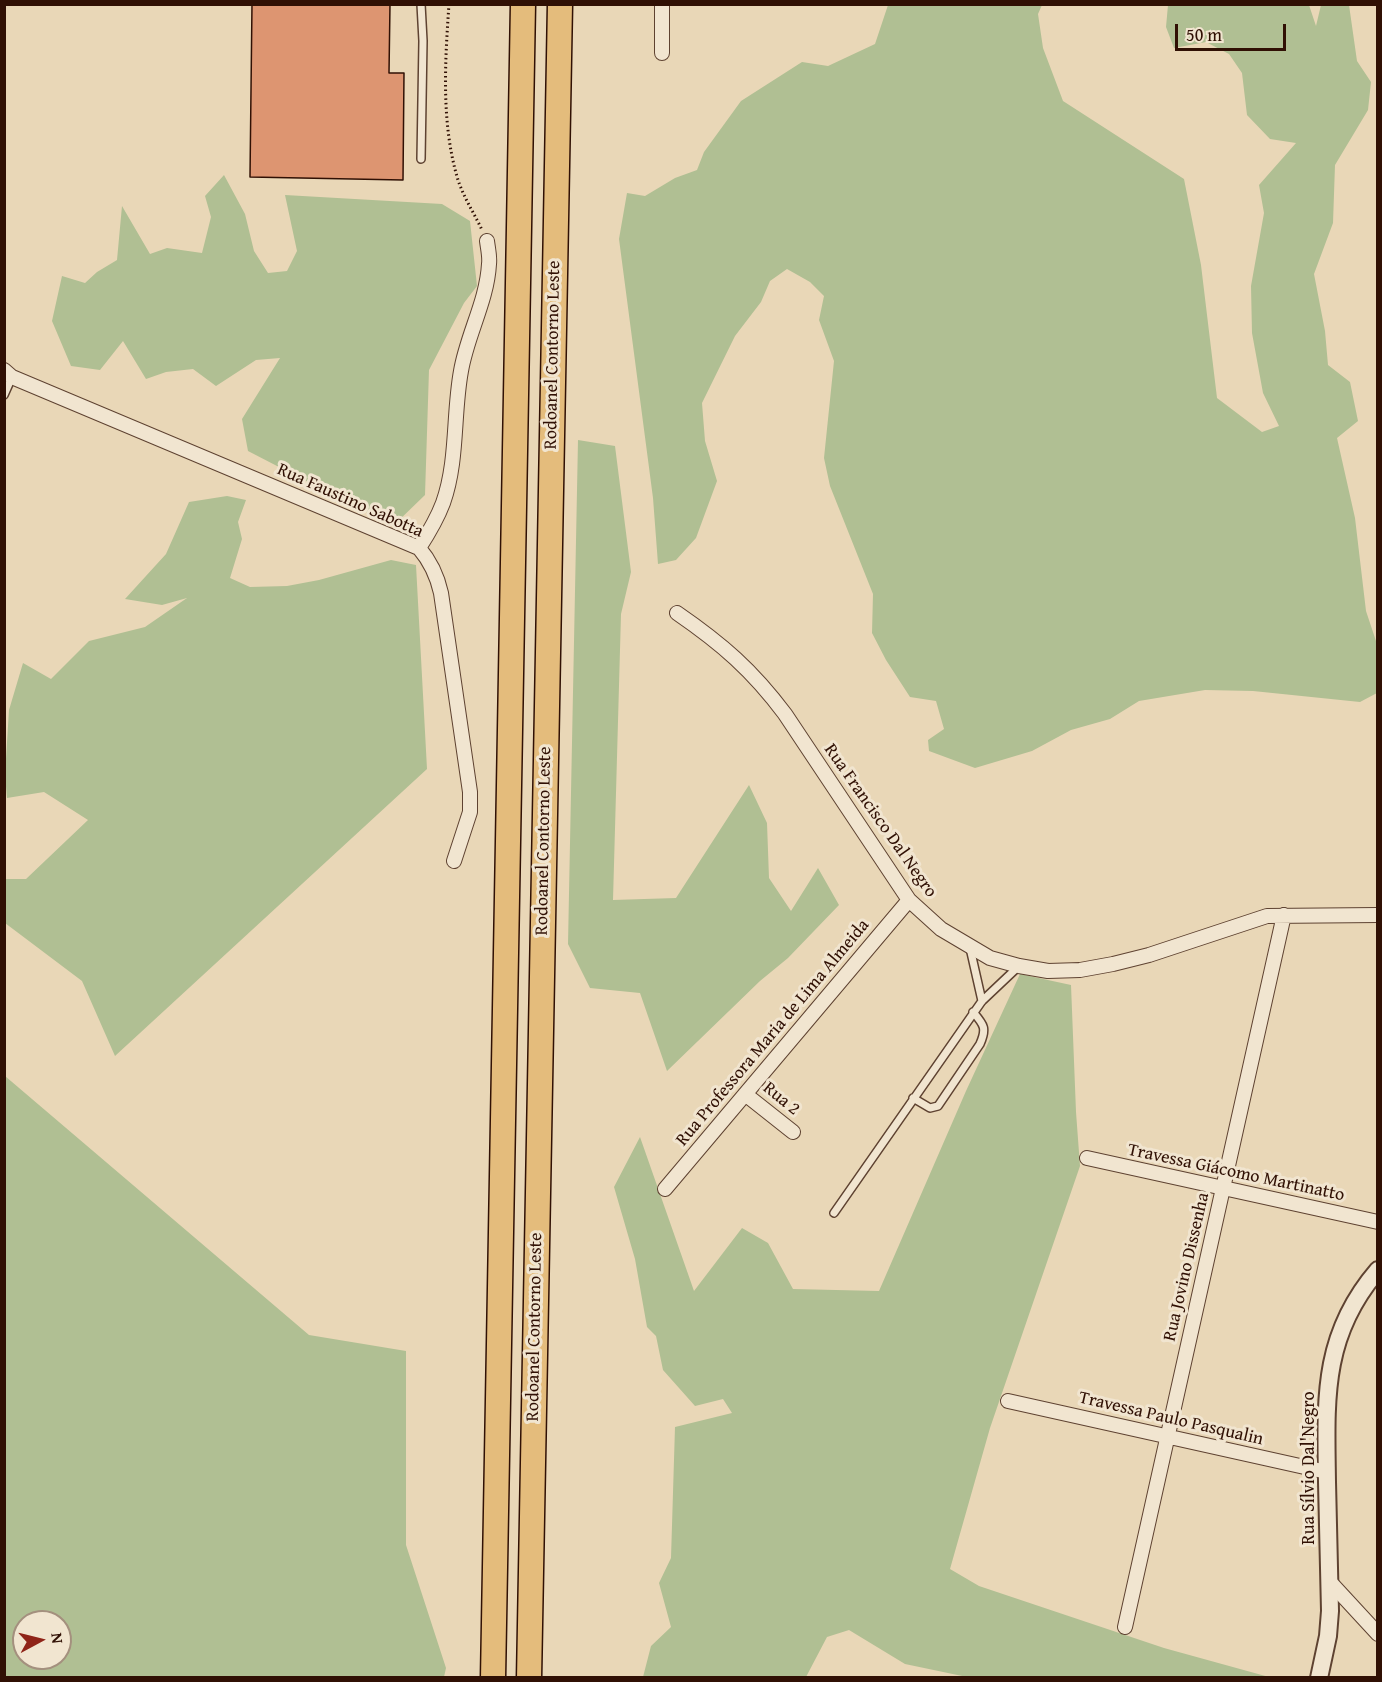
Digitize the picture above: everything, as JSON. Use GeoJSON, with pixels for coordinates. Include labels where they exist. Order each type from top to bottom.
{"type":"FeatureCollection","features":[{"type":"Feature","properties":{"kind":"highway","name":"Rodoanel Contorno Leste"},"geometry":{"type":"LineString","coordinates":[[493,1677],[523,4]]}},
{"type":"Feature","properties":{"kind":"highway","name":"Rodoanel Contorno Leste"},"geometry":{"type":"LineString","coordinates":[[529,1677],[560,4]]}},
{"type":"Feature","properties":{"kind":"street"},"geometry":{"type":"LineString","coordinates":[[662,4],[662,53]]}},
{"type":"Feature","properties":{"kind":"street"},"geometry":{"type":"LineString","coordinates":[[419,548],[432,528],[446,492],[454,442],[460,373],[465,349],[487,283],[489,262],[487,242]]}},
{"type":"Feature","properties":{"kind":"street","name":"Rua Faustino Sabotta"},"geometry":{"type":"LineString","coordinates":[[8,373],[419,548],[430,561],[437,575],[467,764],[470,812],[454,861]]}},
{"type":"Feature","properties":{"kind":"street","name":"Rua Francisco Dal Negro"},"geometry":{"type":"LineString","coordinates":[[677,613],[716,640],[763,685],[785,714],[909,900],[941,928],[990,958],[1048,971],[1080,970],[1149,955],[1267,916],[1377,915]]}},
{"type":"Feature","properties":{"kind":"street","name":"Rua Professora Maria de Lima Almeida"},"geometry":{"type":"LineString","coordinates":[[665,1189],[909,900]]}},
{"type":"Feature","properties":{"kind":"street","name":"Rua Jovino Dissenha"},"geometry":{"type":"LineString","coordinates":[[1125,1627],[1284,915]]}},
{"type":"Feature","properties":{"kind":"street","name":"Rua 2"},"geometry":{"type":"LineString","coordinates":[[745,1094],[793,1132]]}},
{"type":"Feature","properties":{"kind":"street","name":"Travessa Giácomo Martinatto"},"geometry":{"type":"LineString","coordinates":[[1087,1158],[1377,1222]]}},
{"type":"Feature","properties":{"kind":"street","name":"Rua Sílvio Dal'Negro"},"geometry":{"type":"LineString","coordinates":[[1319,1677],[1328,1636],[1330,1582],[1327,1393],[1334,1351],[1352,1306],[1377,1270]]}},
{"type":"Feature","properties":{"kind":"street","name":"Travessa Paulo Pasqualin"},"geometry":{"type":"LineString","coordinates":[[1008,1401],[1327,1472]]}},
{"type":"Feature","properties":{"kind":"street"},"geometry":{"type":"LineString","coordinates":[[1330,1582],[1377,1634]]}},
{"type":"Feature","properties":{"kind":"lane"},"geometry":{"type":"LineString","coordinates":[[421,4],[423,41],[421,159]]}},
{"type":"Feature","properties":{"kind":"lane"},"geometry":{"type":"LineString","coordinates":[[4,395],[8,373]]}},
{"type":"Feature","properties":{"kind":"lane"},"geometry":{"type":"LineString","coordinates":[[969,946],[982,1001]]}},
{"type":"Feature","properties":{"kind":"lane"},"geometry":{"type":"LineString","coordinates":[[834,1213],[973,1012],[1019,966]]}},
{"type":"Feature","properties":{"kind":"lane"},"geometry":{"type":"LineString","coordinates":[[913,1098],[930,1108],[938,1106],[985,1033],[983,1024],[973,1012]]}},
{"type":"Feature","properties":{"kind":"path"},"geometry":{"type":"LineString","coordinates":[[449,4],[445,61],[449,137],[458,179],[469,209],[481,227],[487,242]]}},
{"type":"Feature","properties":{"kind":"green space"},"geometry":{"type":"Polygon","coordinates":[[[888,5],[1042,5],[1038,14],[1043,48],[1063,101],[1184,179],[1201,265],[1217,398],[1262,432],[1279,426],[1263,393],[1252,333],[1251,286],[1264,213],[1259,185],[1296,143],[1270,139],[1247,115],[1242,73],[1229,54],[1206,42],[1174,48],[1166,27],[1168,5],[1309,5],[1316,26],[1321,5],[1349,5],[1357,61],[1371,82],[1368,110],[1335,165],[1333,223],[1314,274],[1325,331],[1328,365],[1350,382],[1358,421],[1337,438],[1355,518],[1366,611],[1377,644],[1377,693],[1360,702],[1253,691],[1205,690],[1139,701],[1110,719],[1071,730],[1032,751],[975,768],[929,751],[928,740],[944,729],[936,701],[910,697],[872,633],[873,594],[830,486],[824,458],[834,361],[819,320],[824,296],[810,282],[787,269],[770,281],[761,302],[735,336],[702,403],[705,441],[717,481],[696,538],[676,560],[658,564],[653,498],[619,239],[627,193],[645,196],[675,178],[697,170],[704,152],[741,101],[802,62],[828,66],[875,44],[888,5]]]}},
{"type":"Feature","properties":{"kind":"green space"},"geometry":{"type":"Polygon","coordinates":[[[224,175],[245,214],[254,251],[268,273],[287,271],[297,251],[285,195],[442,204],[470,221],[477,286],[464,303],[429,370],[425,495],[393,526],[248,451],[242,419],[280,358],[256,360],[216,386],[193,369],[166,372],[146,379],[123,341],[100,370],[71,366],[52,321],[62,276],[85,283],[97,272],[117,260],[122,206],[150,254],[167,248],[202,253],[211,217],[205,196],[224,175]]]}},
{"type":"Feature","properties":{"kind":"green space"},"geometry":{"type":"Polygon","coordinates":[[[578,440],[615,446],[631,572],[621,614],[613,900],[676,898],[749,785],[767,823],[769,878],[791,911],[818,868],[839,905],[788,958],[760,981],[667,1071],[640,993],[590,988],[568,944],[578,440]]]}},
{"type":"Feature","properties":{"kind":"green space"},"geometry":{"type":"Polygon","coordinates":[[[227,496],[246,500],[238,522],[242,539],[230,578],[250,587],[287,586],[319,580],[391,560],[416,565],[427,769],[115,1056],[82,981],[5,923],[5,879],[26,879],[88,820],[44,792],[7,798],[5,775],[9,710],[23,663],[51,679],[89,641],[145,627],[187,598],[162,605],[125,599],[166,554],[189,502],[227,496]]]}},
{"type":"Feature","properties":{"kind":"green space"},"geometry":{"type":"Polygon","coordinates":[[[1020,974],[1071,985],[1080,1166],[990,1428],[950,1569],[979,1586],[1164,1648],[1269,1677],[967,1677],[905,1664],[849,1630],[827,1637],[806,1677],[643,1677],[651,1646],[671,1627],[659,1583],[671,1558],[675,1427],[732,1413],[723,1399],[695,1406],[663,1370],[656,1336],[647,1327],[635,1259],[614,1187],[640,1137],[694,1291],[742,1228],[768,1243],[793,1289],[879,1291],[1020,974]]]}},
{"type":"Feature","properties":{"kind":"green space"},"geometry":{"type":"Polygon","coordinates":[[[5,1076],[309,1335],[406,1351],[406,1545],[446,1668],[444,1677],[5,1677],[5,1076]]]}},
{"type":"Feature","properties":{"kind":"building"},"geometry":{"type":"Polygon","coordinates":[[[252,4],[390,4],[389,73],[404,73],[403,180],[250,177],[252,4]]]}}]}
